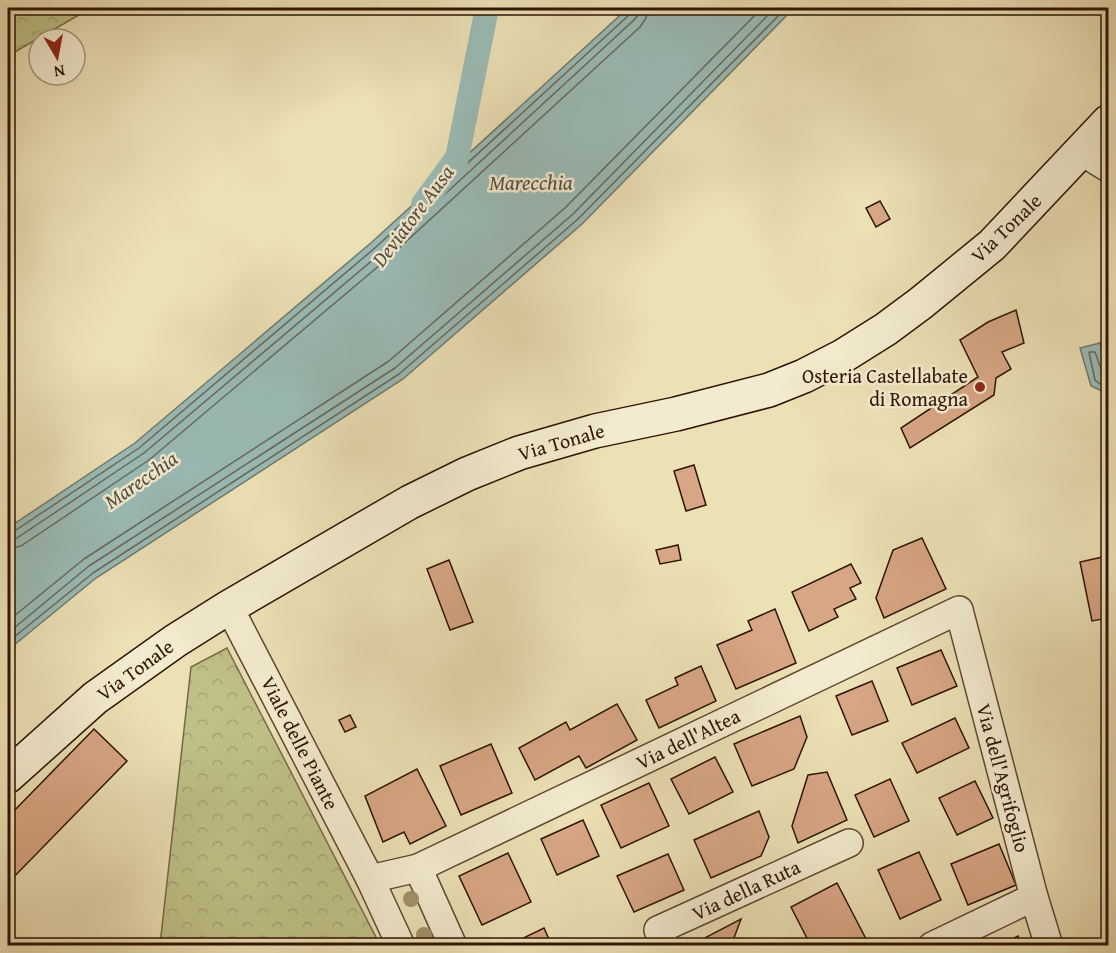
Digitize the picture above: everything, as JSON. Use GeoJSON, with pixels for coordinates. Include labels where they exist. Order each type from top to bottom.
{"type":"FeatureCollection","features":[{"type":"Feature","properties":{"kind":"street","name":"Via Tonale"},"geometry":{"type":"LineString","coordinates":[[8,776],[95,698],[175,641],[410,502],[467,474],[555,441],[769,390],[824,366],[886,329],[950,280],[1095,160],[1108,122]]}},
{"type":"Feature","properties":{"kind":"street","name":"Viale delle Piante"},"geometry":{"type":"LineString","coordinates":[[230,607],[370,879],[401,945]]}},
{"type":"Feature","properties":{"kind":"street","name":"Via dell'Altea"},"geometry":{"type":"LineString","coordinates":[[418,868],[959,610]]}},
{"type":"Feature","properties":{"kind":"street","name":"Via dell'Agrifoglio"},"geometry":{"type":"LineString","coordinates":[[959,610],[1048,945]]}},
{"type":"Feature","properties":{"kind":"street","name":"Via della Ruta"},"geometry":{"type":"LineString","coordinates":[[665,945],[658,930],[849,843]]}},
{"type":"Feature","properties":{"kind":"street"},"geometry":{"type":"LineString","coordinates":[[370,879],[418,868],[453,945]]}},
{"type":"Feature","properties":{"kind":"street"},"geometry":{"type":"LineString","coordinates":[[932,945],[1034,897]]}},
{"type":"Feature","properties":{"kind":"green space"},"geometry":{"type":"Polygon","coordinates":[[[8,8],[91,8],[58,27],[27,27],[27,45],[8,56],[8,8]]]}},
{"type":"Feature","properties":{"kind":"green space"},"geometry":{"type":"Polygon","coordinates":[[[227,648],[380,945],[160,945],[191,667],[227,648]]]}},
{"type":"Feature","properties":{"kind":"water","name":"Marecchia"},"geometry":{"type":"Polygon","coordinates":[[[628,8],[794,8],[582,224],[403,379],[96,578],[8,650],[8,528],[135,443],[372,242],[628,8]]]}},
{"type":"Feature","properties":{"kind":"water"},"geometry":{"type":"Polygon","coordinates":[[[1100,343],[1108,375],[1106,386],[1102,391],[1091,386],[1080,348],[1100,343]]]}},
{"type":"Feature","properties":{"kind":"building"},"geometry":{"type":"Polygon","coordinates":[[[880,201],[890,219],[876,227],[866,208],[880,201]]]}},
{"type":"Feature","properties":{"kind":"building","name":"Osteria Castellabate di Romagna"},"geometry":{"type":"Polygon","coordinates":[[[1016,310],[1024,343],[1002,352],[1011,369],[996,378],[994,395],[910,448],[901,428],[978,377],[960,340],[988,322],[1016,310]]]}},
{"type":"Feature","properties":{"kind":"building"},"geometry":{"type":"Polygon","coordinates":[[[694,465],[706,505],[686,511],[674,471],[694,465]]]}},
{"type":"Feature","properties":{"kind":"building"},"geometry":{"type":"Polygon","coordinates":[[[922,538],[946,589],[884,618],[876,598],[893,550],[922,538]]]}},
{"type":"Feature","properties":{"kind":"building"},"geometry":{"type":"Polygon","coordinates":[[[678,545],[681,560],[660,564],[656,550],[678,545]]]}},
{"type":"Feature","properties":{"kind":"building"},"geometry":{"type":"Polygon","coordinates":[[[1107,556],[1108,618],[1092,621],[1080,562],[1107,556]]]}},
{"type":"Feature","properties":{"kind":"building"},"geometry":{"type":"Polygon","coordinates":[[[449,560],[473,622],[450,630],[427,569],[449,560]]]}},
{"type":"Feature","properties":{"kind":"building"},"geometry":{"type":"Polygon","coordinates":[[[851,564],[861,583],[850,588],[856,599],[834,609],[838,617],[809,631],[792,592],[851,564]]]}},
{"type":"Feature","properties":{"kind":"building"},"geometry":{"type":"Polygon","coordinates":[[[775,609],[796,663],[736,689],[717,645],[752,630],[748,621],[775,609]]]}},
{"type":"Feature","properties":{"kind":"building"},"geometry":{"type":"Polygon","coordinates":[[[941,650],[957,686],[912,705],[897,668],[941,650]]]}},
{"type":"Feature","properties":{"kind":"building"},"geometry":{"type":"Polygon","coordinates":[[[701,666],[716,701],[659,728],[646,700],[678,685],[675,678],[701,666]]]}},
{"type":"Feature","properties":{"kind":"building"},"geometry":{"type":"Polygon","coordinates":[[[872,681],[888,721],[852,735],[836,696],[872,681]]]}},
{"type":"Feature","properties":{"kind":"building"},"geometry":{"type":"Polygon","coordinates":[[[617,704],[637,740],[586,768],[579,756],[535,780],[519,748],[566,722],[570,730],[617,704]]]}},
{"type":"Feature","properties":{"kind":"building"},"geometry":{"type":"Polygon","coordinates":[[[350,715],[356,727],[345,732],[339,720],[350,715]]]}},
{"type":"Feature","properties":{"kind":"building"},"geometry":{"type":"Polygon","coordinates":[[[800,716],[807,737],[794,769],[752,786],[734,744],[800,716]]]}},
{"type":"Feature","properties":{"kind":"building"},"geometry":{"type":"Polygon","coordinates":[[[955,718],[969,748],[917,773],[902,743],[955,718]]]}},
{"type":"Feature","properties":{"kind":"building"},"geometry":{"type":"Polygon","coordinates":[[[94,729],[127,761],[8,883],[8,817],[94,729]]]}},
{"type":"Feature","properties":{"kind":"building"},"geometry":{"type":"Polygon","coordinates":[[[491,744],[512,793],[461,815],[440,766],[491,744]]]}},
{"type":"Feature","properties":{"kind":"building"},"geometry":{"type":"Polygon","coordinates":[[[715,757],[733,792],[689,814],[671,779],[715,757]]]}},
{"type":"Feature","properties":{"kind":"building"},"geometry":{"type":"Polygon","coordinates":[[[417,769],[446,826],[410,844],[404,832],[383,842],[365,796],[417,769]]]}},
{"type":"Feature","properties":{"kind":"building"},"geometry":{"type":"Polygon","coordinates":[[[827,772],[847,820],[798,843],[792,826],[808,775],[827,772]]]}},
{"type":"Feature","properties":{"kind":"building"},"geometry":{"type":"Polygon","coordinates":[[[890,779],[909,821],[874,837],[855,795],[890,779]]]}},
{"type":"Feature","properties":{"kind":"building"},"geometry":{"type":"Polygon","coordinates":[[[975,781],[993,818],[957,835],[939,798],[975,781]]]}},
{"type":"Feature","properties":{"kind":"building"},"geometry":{"type":"Polygon","coordinates":[[[649,783],[669,826],[621,848],[601,805],[649,783]]]}},
{"type":"Feature","properties":{"kind":"building"},"geometry":{"type":"Polygon","coordinates":[[[759,811],[769,837],[761,856],[711,878],[694,840],[759,811]]]}},
{"type":"Feature","properties":{"kind":"building"},"geometry":{"type":"Polygon","coordinates":[[[583,820],[599,856],[557,875],[541,839],[583,820]]]}},
{"type":"Feature","properties":{"kind":"building"},"geometry":{"type":"Polygon","coordinates":[[[999,844],[1016,885],[968,905],[951,864],[999,844]]]}},
{"type":"Feature","properties":{"kind":"building"},"geometry":{"type":"Polygon","coordinates":[[[919,852],[941,900],[900,919],[878,870],[919,852]]]}},
{"type":"Feature","properties":{"kind":"building"},"geometry":{"type":"Polygon","coordinates":[[[508,853],[531,902],[482,925],[459,876],[508,853]]]}},
{"type":"Feature","properties":{"kind":"building"},"geometry":{"type":"Polygon","coordinates":[[[668,854],[684,890],[634,912],[617,876],[668,854]]]}},
{"type":"Feature","properties":{"kind":"building"},"geometry":{"type":"Polygon","coordinates":[[[837,883],[866,939],[853,946],[811,946],[791,907],[837,883]]]}},
{"type":"Feature","properties":{"kind":"building"},"geometry":{"type":"Polygon","coordinates":[[[741,919],[731,946],[696,946],[695,943],[741,919]]]}},
{"type":"Feature","properties":{"kind":"building"},"geometry":{"type":"Polygon","coordinates":[[[544,928],[552,946],[507,946],[544,928]]]}},
{"type":"Feature","properties":{"kind":"building"},"geometry":{"type":"Polygon","coordinates":[[[1018,936],[1023,946],[998,946],[1018,936]]]}},
{"type":"Feature","properties":{"kind":"waterway","name":"Deviatore Ausa"},"geometry":{"type":"LineString","coordinates":[[423,204],[457,158],[487,8]]}},
{"type":"Feature","properties":{"kind":"place","name":"Osteria Castellabate di Romagna"},"geometry":{"type":"Point","coordinates":[980,387]}}]}
